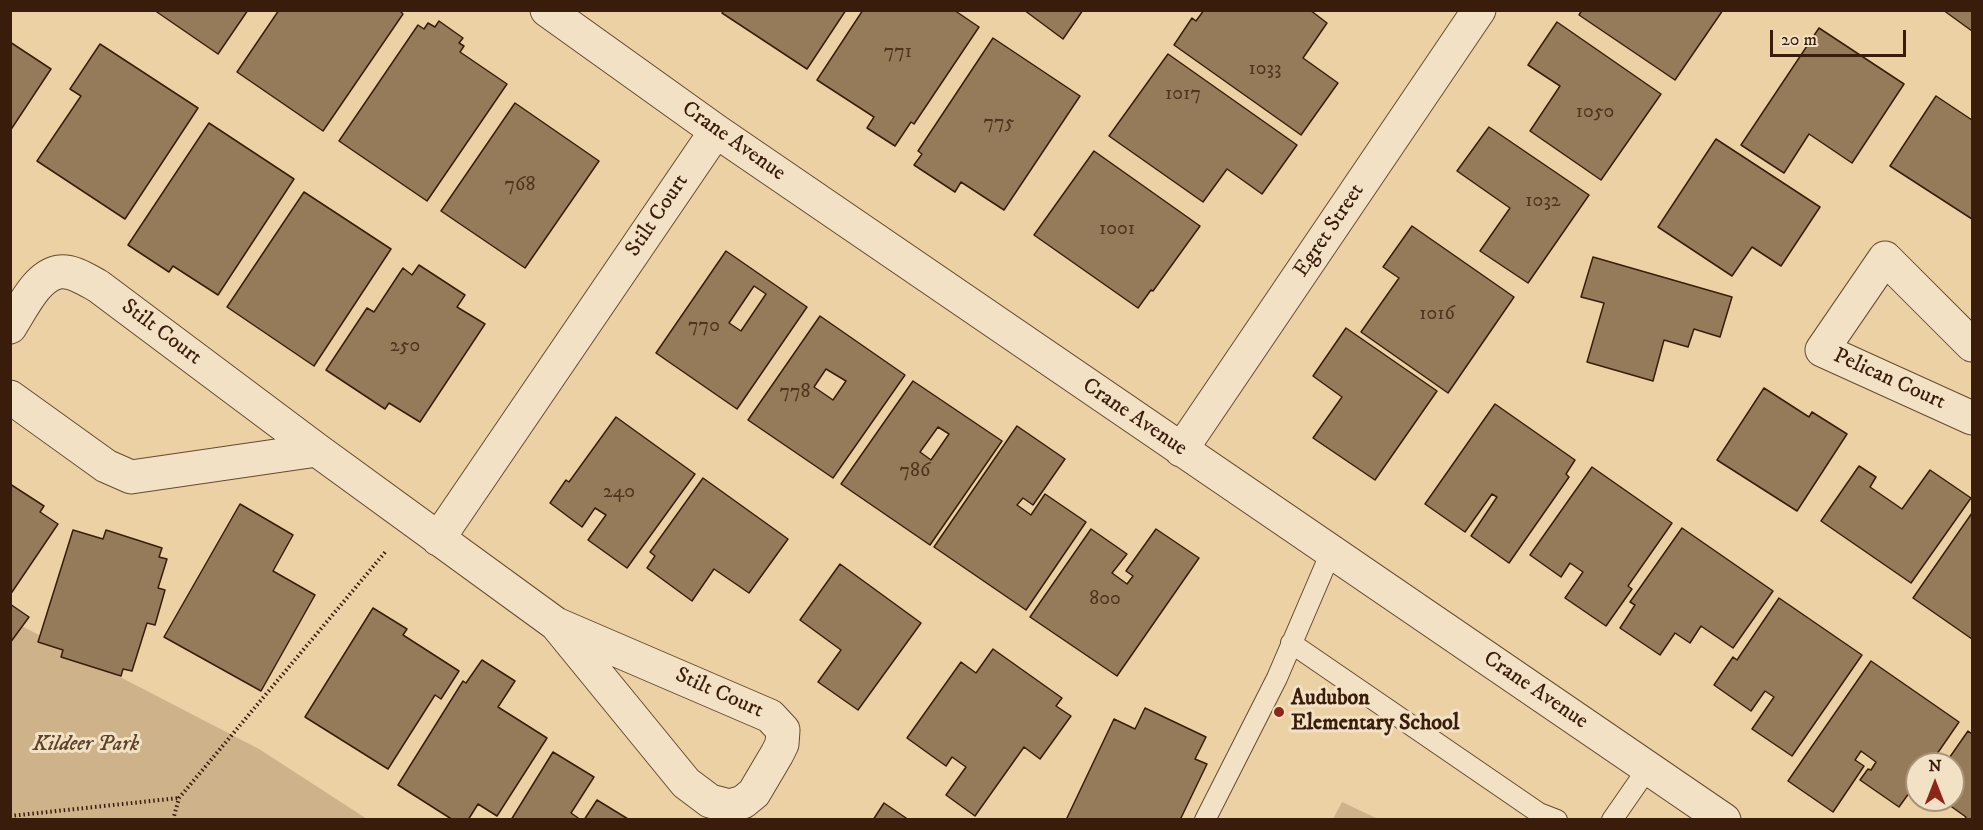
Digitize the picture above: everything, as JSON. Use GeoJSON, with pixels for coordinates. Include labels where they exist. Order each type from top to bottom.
{"type":"FeatureCollection","features":[{"type":"Feature","properties":{"kind":"street","name":"Crane Avenue"},"geometry":{"type":"LineString","coordinates":[[547,10],[716,131],[1724,819]]}},
{"type":"Feature","properties":{"kind":"street","name":"Egret Street"},"geometry":{"type":"LineString","coordinates":[[1181,450],[1479,10]]}},
{"type":"Feature","properties":{"kind":"street","name":"Stilt Court"},"geometry":{"type":"LineString","coordinates":[[426,529],[716,131]]}},
{"type":"Feature","properties":{"kind":"street","name":"Pelican Court"},"geometry":{"type":"LineString","coordinates":[[1972,345],[1885,258],[1822,350],[1972,418]]}},
{"type":"Feature","properties":{"kind":"street","name":"Stilt Court"},"geometry":{"type":"LineString","coordinates":[[10,327],[43,279],[60,272],[79,276],[98,286],[317,450],[556,624],[770,716],[783,730],[782,744],[754,793],[743,802],[729,806],[710,801],[686,783],[556,624]]}},
{"type":"Feature","properties":{"kind":"street"},"geometry":{"type":"LineString","coordinates":[[10,397],[106,466],[131,477],[317,450]]}},
{"type":"Feature","properties":{"kind":"lane"},"geometry":{"type":"LineString","coordinates":[[1205,819],[1277,678],[1332,552]]}},
{"type":"Feature","properties":{"kind":"lane"},"geometry":{"type":"LineString","coordinates":[[1291,643],[1539,813],[1557,819]]}},
{"type":"Feature","properties":{"kind":"lane"},"geometry":{"type":"LineString","coordinates":[[1612,819],[1648,768]]}},
{"type":"Feature","properties":{"kind":"path"},"geometry":{"type":"LineString","coordinates":[[173,819],[179,798],[426,529]]}},
{"type":"Feature","properties":{"kind":"path"},"geometry":{"type":"LineString","coordinates":[[10,816],[179,798]]}},
{"type":"Feature","properties":{"kind":"green space","name":"Kildeer Park"},"geometry":{"type":"Polygon","coordinates":[[[10,620],[259,749],[367,819],[11,819],[10,620]]]}},
{"type":"Feature","properties":{"kind":"green space"},"geometry":{"type":"Polygon","coordinates":[[[1342,802],[1378,819],[1333,819],[1342,802]]]}},
{"type":"Feature","properties":{"kind":"building"},"geometry":{"type":"Polygon","coordinates":[[[154,10],[248,10],[218,54],[154,10]]]}},
{"type":"Feature","properties":{"kind":"building"},"geometry":{"type":"Polygon","coordinates":[[[279,10],[402,10],[403,14],[323,131],[237,72],[279,10]]]}},
{"type":"Feature","properties":{"kind":"building"},"geometry":{"type":"Polygon","coordinates":[[[724,10],[846,10],[807,69],[722,13],[724,10]]]}},
{"type":"Feature","properties":{"kind":"building"},"geometry":{"type":"Polygon","coordinates":[[[863,10],[954,10],[979,27],[914,124],[911,122],[895,146],[867,128],[874,117],[817,80],[863,10]]]}},
{"type":"Feature","properties":{"kind":"building"},"geometry":{"type":"Polygon","coordinates":[[[1024,10],[1083,10],[1063,39],[1024,10]]]}},
{"type":"Feature","properties":{"kind":"building"},"geometry":{"type":"Polygon","coordinates":[[[1204,10],[1310,10],[1327,23],[1303,58],[1338,83],[1301,135],[1174,45],[1192,18],[1196,21],[1204,10]]]}},
{"type":"Feature","properties":{"kind":"building"},"geometry":{"type":"Polygon","coordinates":[[[1582,10],[1723,10],[1675,80],[1579,15],[1582,10]]]}},
{"type":"Feature","properties":{"kind":"building"},"geometry":{"type":"Polygon","coordinates":[[[1943,10],[1972,10],[1972,31],[1943,10]]]}},
{"type":"Feature","properties":{"kind":"building"},"geometry":{"type":"Polygon","coordinates":[[[439,21],[463,38],[459,43],[464,46],[460,52],[507,84],[427,201],[339,141],[418,25],[424,29],[428,23],[435,27],[439,21]]]}},
{"type":"Feature","properties":{"kind":"building"},"geometry":{"type":"Polygon","coordinates":[[[1557,22],[1661,94],[1601,180],[1530,131],[1560,86],[1528,65],[1557,22]]]}},
{"type":"Feature","properties":{"kind":"building"},"geometry":{"type":"Polygon","coordinates":[[[1819,28],[1904,84],[1852,163],[1809,134],[1784,173],[1741,145],[1819,28]]]}},
{"type":"Feature","properties":{"kind":"building"},"geometry":{"type":"Polygon","coordinates":[[[993,38],[1080,96],[1004,210],[961,182],[955,192],[914,165],[922,154],[918,151],[993,38]]]}},
{"type":"Feature","properties":{"kind":"building"},"geometry":{"type":"Polygon","coordinates":[[[10,42],[51,69],[10,131],[10,42]]]}},
{"type":"Feature","properties":{"kind":"building"},"geometry":{"type":"Polygon","coordinates":[[[100,44],[198,108],[125,219],[37,161],[81,96],[70,89],[100,44]]]}},
{"type":"Feature","properties":{"kind":"building"},"geometry":{"type":"Polygon","coordinates":[[[1168,54],[1297,145],[1262,194],[1227,169],[1203,202],[1109,136],[1168,54]]]}},
{"type":"Feature","properties":{"kind":"building"},"geometry":{"type":"Polygon","coordinates":[[[1936,96],[1972,120],[1972,219],[1890,166],[1936,96]]]}},
{"type":"Feature","properties":{"kind":"building"},"geometry":{"type":"Polygon","coordinates":[[[515,103],[599,161],[525,268],[441,211],[515,103]]]}},
{"type":"Feature","properties":{"kind":"building"},"geometry":{"type":"Polygon","coordinates":[[[209,123],[294,179],[218,295],[173,266],[169,272],[128,245],[209,123]]]}},
{"type":"Feature","properties":{"kind":"building"},"geometry":{"type":"Polygon","coordinates":[[[1489,127],[1589,195],[1528,283],[1480,251],[1510,208],[1457,171],[1489,127]]]}},
{"type":"Feature","properties":{"kind":"building"},"geometry":{"type":"Polygon","coordinates":[[[1716,139],[1820,207],[1781,266],[1752,247],[1732,276],[1658,227],[1716,139]]]}},
{"type":"Feature","properties":{"kind":"building"},"geometry":{"type":"Polygon","coordinates":[[[1094,151],[1200,226],[1138,308],[1034,235],[1094,151]]]}},
{"type":"Feature","properties":{"kind":"building"},"geometry":{"type":"Polygon","coordinates":[[[304,192],[391,249],[314,366],[227,307],[304,192]]]}},
{"type":"Feature","properties":{"kind":"building"},"geometry":{"type":"Polygon","coordinates":[[[1412,226],[1514,297],[1448,393],[1361,332],[1399,278],[1383,267],[1412,226]]]}},
{"type":"Feature","properties":{"kind":"building"},"geometry":{"type":"Polygon","coordinates":[[[726,251],[807,307],[737,409],[656,353],[726,251]],[[754,286],[729,323],[741,331],[766,294],[754,286]]]}},
{"type":"Feature","properties":{"kind":"building"},"geometry":{"type":"Polygon","coordinates":[[[1593,257],[1732,297],[1720,337],[1694,329],[1688,347],[1664,340],[1653,381],[1587,362],[1604,303],[1581,297],[1593,257]]]}},
{"type":"Feature","properties":{"kind":"building"},"geometry":{"type":"Polygon","coordinates":[[[419,265],[465,295],[457,307],[485,324],[420,422],[389,403],[385,409],[326,370],[367,308],[374,312],[403,268],[412,275],[419,265]]]}},
{"type":"Feature","properties":{"kind":"building"},"geometry":{"type":"Polygon","coordinates":[[[820,316],[905,375],[833,478],[748,420],[820,316]],[[826,369],[814,387],[833,400],[846,381],[826,369]]]}},
{"type":"Feature","properties":{"kind":"building"},"geometry":{"type":"Polygon","coordinates":[[[1346,328],[1437,391],[1375,480],[1313,438],[1342,397],[1313,376],[1346,328]]]}},
{"type":"Feature","properties":{"kind":"building"},"geometry":{"type":"Polygon","coordinates":[[[913,381],[1002,441],[930,545],[841,484],[913,381]],[[938,427],[920,452],[931,460],[949,434],[938,427]]]}},
{"type":"Feature","properties":{"kind":"building"},"geometry":{"type":"Polygon","coordinates":[[[1764,388],[1809,417],[1812,412],[1847,434],[1797,511],[1717,460],[1764,388]]]}},
{"type":"Feature","properties":{"kind":"building"},"geometry":{"type":"Polygon","coordinates":[[[1495,404],[1575,460],[1566,474],[1569,477],[1509,563],[1471,536],[1497,497],[1492,494],[1465,532],[1425,504],[1495,404]]]}},
{"type":"Feature","properties":{"kind":"building"},"geometry":{"type":"Polygon","coordinates":[[[616,417],[695,474],[627,568],[588,540],[606,515],[595,508],[582,527],[550,503],[566,480],[569,482],[616,417]]]}},
{"type":"Feature","properties":{"kind":"building"},"geometry":{"type":"Polygon","coordinates":[[[1017,426],[1065,459],[1033,505],[1023,498],[1017,505],[1031,515],[1045,494],[1086,522],[1026,610],[934,547],[1017,426]]]}},
{"type":"Feature","properties":{"kind":"building"},"geometry":{"type":"Polygon","coordinates":[[[1859,466],[1876,477],[1870,487],[1902,509],[1930,470],[1971,498],[1911,583],[1821,521],[1859,466]]]}},
{"type":"Feature","properties":{"kind":"building"},"geometry":{"type":"Polygon","coordinates":[[[1592,467],[1672,523],[1628,586],[1632,589],[1606,626],[1565,598],[1583,572],[1570,563],[1561,577],[1530,555],[1592,467]]]}},
{"type":"Feature","properties":{"kind":"building"},"geometry":{"type":"Polygon","coordinates":[[[703,478],[788,539],[749,593],[714,569],[692,601],[647,568],[655,556],[650,552],[703,478]]]}},
{"type":"Feature","properties":{"kind":"building"},"geometry":{"type":"Polygon","coordinates":[[[10,484],[44,506],[40,512],[58,524],[10,595],[10,484]]]}},
{"type":"Feature","properties":{"kind":"building"},"geometry":{"type":"Polygon","coordinates":[[[240,504],[293,535],[273,571],[315,595],[261,691],[164,637],[240,504]]]}},
{"type":"Feature","properties":{"kind":"building"},"geometry":{"type":"Polygon","coordinates":[[[1972,513],[1972,639],[1913,598],[1972,513]]]}},
{"type":"Feature","properties":{"kind":"building"},"geometry":{"type":"Polygon","coordinates":[[[1682,528],[1773,591],[1733,648],[1701,626],[1690,643],[1675,633],[1660,655],[1620,628],[1635,605],[1630,602],[1682,528]]]}},
{"type":"Feature","properties":{"kind":"building"},"geometry":{"type":"Polygon","coordinates":[[[1091,529],[1127,554],[1112,573],[1127,584],[1133,576],[1126,571],[1156,529],[1199,558],[1117,676],[1030,617],[1091,529]]]}},
{"type":"Feature","properties":{"kind":"building"},"geometry":{"type":"Polygon","coordinates":[[[73,530],[103,539],[106,530],[162,548],[159,557],[167,559],[158,588],[165,590],[155,625],[147,623],[132,671],[123,669],[121,676],[61,657],[63,650],[38,642],[73,530]]]}},
{"type":"Feature","properties":{"kind":"building"},"geometry":{"type":"Polygon","coordinates":[[[840,564],[921,623],[858,710],[818,682],[841,650],[800,620],[840,564]]]}},
{"type":"Feature","properties":{"kind":"building"},"geometry":{"type":"Polygon","coordinates":[[[1779,598],[1862,655],[1792,756],[1752,729],[1774,697],[1765,691],[1751,711],[1714,685],[1733,657],[1737,660],[1779,598]]]}},
{"type":"Feature","properties":{"kind":"building"},"geometry":{"type":"Polygon","coordinates":[[[10,604],[29,617],[10,643],[10,604]]]}},
{"type":"Feature","properties":{"kind":"building"},"geometry":{"type":"Polygon","coordinates":[[[373,608],[407,629],[403,635],[459,671],[441,699],[435,695],[388,769],[305,717],[373,608]]]}},
{"type":"Feature","properties":{"kind":"building"},"geometry":{"type":"Polygon","coordinates":[[[993,649],[1062,698],[1056,706],[1071,716],[1040,759],[1024,747],[975,816],[946,795],[966,767],[952,757],[946,766],[907,738],[961,662],[976,673],[993,649]]]}},
{"type":"Feature","properties":{"kind":"building"},"geometry":{"type":"Polygon","coordinates":[[[482,660],[515,681],[498,707],[547,738],[497,816],[478,804],[468,820],[453,820],[398,785],[463,681],[466,683],[482,660]]]}},
{"type":"Feature","properties":{"kind":"building"},"geometry":{"type":"Polygon","coordinates":[[[1871,661],[1959,722],[1938,752],[1905,752],[1905,799],[1899,807],[1860,780],[1876,762],[1861,751],[1855,760],[1864,766],[1833,812],[1788,781],[1871,661]]]}},
{"type":"Feature","properties":{"kind":"building"},"geometry":{"type":"Polygon","coordinates":[[[1145,708],[1206,737],[1195,759],[1207,764],[1180,820],[1066,820],[1114,719],[1135,729],[1145,708]]]}},
{"type":"Feature","properties":{"kind":"building"},"geometry":{"type":"Polygon","coordinates":[[[1968,731],[1972,734],[1972,820],[1964,820],[1966,817],[1959,812],[1965,812],[1965,752],[1953,752],[1968,731]]]}},
{"type":"Feature","properties":{"kind":"building"},"geometry":{"type":"Polygon","coordinates":[[[553,752],[594,777],[571,813],[581,820],[511,820],[553,752]]]}},
{"type":"Feature","properties":{"kind":"building"},"geometry":{"type":"Polygon","coordinates":[[[597,800],[628,819],[584,820],[597,800]]]}},
{"type":"Feature","properties":{"kind":"building"},"geometry":{"type":"Polygon","coordinates":[[[884,803],[909,820],[873,820],[884,803]]]}},
{"type":"Feature","properties":{"kind":"place","name":"Audubon Elementary School"},"geometry":{"type":"Point","coordinates":[1279,712]}}]}
